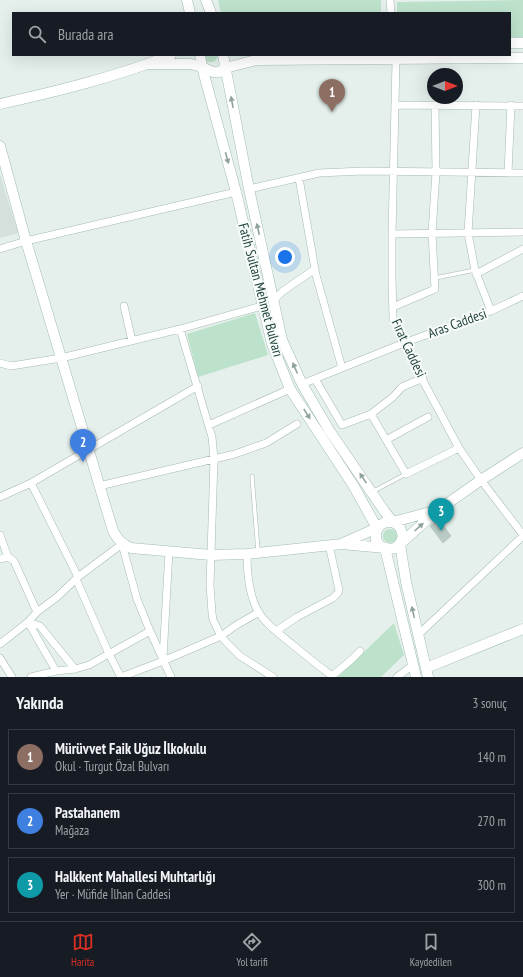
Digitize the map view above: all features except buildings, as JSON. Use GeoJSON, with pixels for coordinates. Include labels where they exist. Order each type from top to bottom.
{"type":"FeatureCollection","features":[{"type":"Feature","properties":{"kind":"street"},"geometry":{"type":"LineString","coordinates":[[187,0],[190,12]]}},
{"type":"Feature","properties":{"kind":"street"},"geometry":{"type":"LineString","coordinates":[[206,0],[211,12]]}},
{"type":"Feature","properties":{"kind":"street"},"geometry":{"type":"LineString","coordinates":[[390,0],[390,12]]}},
{"type":"Feature","properties":{"kind":"street"},"geometry":{"type":"LineString","coordinates":[[511,43],[523,43]]}},
{"type":"Feature","properties":{"kind":"street"},"geometry":{"type":"LineString","coordinates":[[0,104],[64,89],[168,56]]}},
{"type":"Feature","properties":{"kind":"street","name":"Fatih Sultan Mehmet Bulvarı"},"geometry":{"type":"LineString","coordinates":[[200,56],[236,192],[272,344],[290,389],[353,485],[377,528]]}},
{"type":"Feature","properties":{"kind":"street","name":"Fatih Sultan Mehmet Bulvarı"},"geometry":{"type":"LineString","coordinates":[[223,56],[249,189],[282,340],[302,384],[329,430],[393,522]]}},
{"type":"Feature","properties":{"kind":"street"},"geometry":{"type":"LineString","coordinates":[[147,64],[191,64],[213,72],[219,72],[225,68],[256,60],[523,58]]}},
{"type":"Feature","properties":{"kind":"street","name":"Fırat Caddesi"},"geometry":{"type":"LineString","coordinates":[[396,60],[392,234],[393,319],[422,378],[460,448],[481,480],[522,532]]}},
{"type":"Feature","properties":{"kind":"street"},"geometry":{"type":"LineString","coordinates":[[395,104],[523,106]]}},
{"type":"Feature","properties":{"kind":"street"},"geometry":{"type":"LineString","coordinates":[[393,307],[435,289],[432,234],[436,172],[435,105]]}},
{"type":"Feature","properties":{"kind":"street"},"geometry":{"type":"LineString","coordinates":[[476,105],[468,233],[475,272],[491,311]]}},
{"type":"Feature","properties":{"kind":"street"},"geometry":{"type":"LineString","coordinates":[[508,173],[511,106]]}},
{"type":"Feature","properties":{"kind":"street"},"geometry":{"type":"LineString","coordinates":[[0,146],[26,240],[113,531],[122,544],[137,599],[171,677]]}},
{"type":"Feature","properties":{"kind":"street"},"geometry":{"type":"LineString","coordinates":[[249,189],[319,173],[363,171],[523,173]]}},
{"type":"Feature","properties":{"kind":"street"},"geometry":{"type":"LineString","coordinates":[[299,178],[315,269],[342,368]]}},
{"type":"Feature","properties":{"kind":"street"},"geometry":{"type":"LineString","coordinates":[[0,249],[26,240],[236,192]]}},
{"type":"Feature","properties":{"kind":"street"},"geometry":{"type":"LineString","coordinates":[[392,234],[523,232]]}},
{"type":"Feature","properties":{"kind":"street"},"geometry":{"type":"LineString","coordinates":[[475,272],[523,250]]}},
{"type":"Feature","properties":{"kind":"street"},"geometry":{"type":"LineString","coordinates":[[274,300],[283,291],[315,269]]}},
{"type":"Feature","properties":{"kind":"street","name":"Aras Caddesi"},"geometry":{"type":"LineString","coordinates":[[302,384],[404,343],[491,311],[523,296]]}},
{"type":"Feature","properties":{"kind":"street"},"geometry":{"type":"LineString","coordinates":[[124,306],[132,341]]}},
{"type":"Feature","properties":{"kind":"street"},"geometry":{"type":"LineString","coordinates":[[0,363],[11,366],[61,358],[180,329],[262,306]]}},
{"type":"Feature","properties":{"kind":"street"},"geometry":{"type":"LineString","coordinates":[[180,329],[212,437],[214,460],[211,555],[212,613],[216,628],[221,636],[240,656],[273,677]]}},
{"type":"Feature","properties":{"kind":"street"},"geometry":{"type":"LineString","coordinates":[[315,379],[342,425],[371,414],[393,397],[402,387],[422,378]]}},
{"type":"Feature","properties":{"kind":"street"},"geometry":{"type":"LineString","coordinates":[[0,497],[32,483],[198,386]]}},
{"type":"Feature","properties":{"kind":"street"},"geometry":{"type":"LineString","coordinates":[[209,425],[290,389]]}},
{"type":"Feature","properties":{"kind":"street"},"geometry":{"type":"LineString","coordinates":[[371,414],[406,474],[460,448]]}},
{"type":"Feature","properties":{"kind":"street"},"geometry":{"type":"LineString","coordinates":[[386,440],[428,417]]}},
{"type":"Feature","properties":{"kind":"street"},"geometry":{"type":"LineString","coordinates":[[99,486],[214,460],[234,454],[266,443],[297,424]]}},
{"type":"Feature","properties":{"kind":"street"},"geometry":{"type":"LineString","coordinates":[[122,544],[131,548],[211,555],[247,554],[342,544],[393,549],[438,510],[523,453]]}},
{"type":"Feature","properties":{"kind":"street"},"geometry":{"type":"LineString","coordinates":[[32,483],[77,578],[109,654],[121,677],[221,636],[259,612]]}},
{"type":"Feature","properties":{"kind":"street"},"geometry":{"type":"LineString","coordinates":[[342,544],[377,528],[382,523],[393,522],[438,510]]}},
{"type":"Feature","properties":{"kind":"street"},"geometry":{"type":"LineString","coordinates":[[393,522],[397,524],[402,531],[402,540],[400,544],[406,582],[427,672],[523,629]]}},
{"type":"Feature","properties":{"kind":"street"},"geometry":{"type":"LineString","coordinates":[[377,528],[375,536],[376,540],[381,547],[385,548]]}},
{"type":"Feature","properties":{"kind":"street"},"geometry":{"type":"LineString","coordinates":[[418,634],[522,532]]}},
{"type":"Feature","properties":{"kind":"street"},"geometry":{"type":"LineString","coordinates":[[0,535],[8,557],[14,561],[37,612]]}},
{"type":"Feature","properties":{"kind":"street"},"geometry":{"type":"LineString","coordinates":[[0,644],[28,622],[37,612],[57,597],[77,578],[122,544]]}},
{"type":"Feature","properties":{"kind":"street"},"geometry":{"type":"LineString","coordinates":[[276,631],[297,617],[333,598],[338,593],[329,545]]}},
{"type":"Feature","properties":{"kind":"street"},"geometry":{"type":"LineString","coordinates":[[385,548],[416,677]]}},
{"type":"Feature","properties":{"kind":"street"},"geometry":{"type":"LineString","coordinates":[[163,660],[169,551]]}},
{"type":"Feature","properties":{"kind":"street"},"geometry":{"type":"LineString","coordinates":[[247,554],[247,568],[252,594],[259,612],[267,623],[276,631],[332,677],[360,651]]}},
{"type":"Feature","properties":{"kind":"street"},"geometry":{"type":"LineString","coordinates":[[0,559],[8,557]]}},
{"type":"Feature","properties":{"kind":"street"},"geometry":{"type":"LineString","coordinates":[[28,622],[40,626],[75,669]]}},
{"type":"Feature","properties":{"kind":"street"},"geometry":{"type":"LineString","coordinates":[[28,622],[56,671]]}},
{"type":"Feature","properties":{"kind":"street"},"geometry":{"type":"LineString","coordinates":[[31,677],[89,665],[150,631]]}},
{"type":"Feature","properties":{"kind":"street"},"geometry":{"type":"LineString","coordinates":[[0,658],[12,677]]}},
{"type":"Feature","properties":{"kind":"street"},"geometry":{"type":"LineString","coordinates":[[397,677],[413,665]]}},
{"type":"Feature","properties":{"kind":"lane"},"geometry":{"type":"LineString","coordinates":[[435,278],[475,272]]}},
{"type":"Feature","properties":{"kind":"lane"},"geometry":{"type":"LineString","coordinates":[[372,492],[406,474]]}},
{"type":"Feature","properties":{"kind":"lane"},"geometry":{"type":"LineString","coordinates":[[252,476],[258,553]]}},
{"type":"Feature","properties":{"kind":"shaded area"},"geometry":{"type":"Polygon","coordinates":[[[0,174],[18,233],[0,238],[0,174]]]}},
{"type":"Feature","properties":{"kind":"green space"},"geometry":{"type":"Polygon","coordinates":[[[218,0],[381,0],[381,12],[221,12],[218,0]]]}},
{"type":"Feature","properties":{"kind":"green space"},"geometry":{"type":"Polygon","coordinates":[[[523,0],[523,37],[511,37],[511,12],[397,12],[397,2],[523,0]]]}},
{"type":"Feature","properties":{"kind":"green space"},"geometry":{"type":"Polygon","coordinates":[[[203,56],[218,56],[215,61],[209,62],[203,56]]]}},
{"type":"Feature","properties":{"kind":"green space"},"geometry":{"type":"Polygon","coordinates":[[[255,313],[268,355],[198,377],[187,334],[255,313]]]}},
{"type":"Feature","properties":{"kind":"green space"},"geometry":{"type":"Polygon","coordinates":[[[387,529],[393,529],[397,533],[397,539],[393,543],[387,543],[383,539],[383,533],[387,529]]]}},
{"type":"Feature","properties":{"kind":"green space"},"geometry":{"type":"Polygon","coordinates":[[[394,623],[404,655],[381,677],[338,677],[394,623]]]}},
{"type":"Feature","properties":{"kind":"place","name":"Mürüvvet Faik Uğuz İlkokulu"},"geometry":{"type":"Point","coordinates":[332,112]}},
{"type":"Feature","properties":{"kind":"place","name":"Pastahanem"},"geometry":{"type":"Point","coordinates":[83,462]}},
{"type":"Feature","properties":{"kind":"place","name":"Halkkent Mahallesi Muhtarlığı"},"geometry":{"type":"Point","coordinates":[441,531]}}]}
